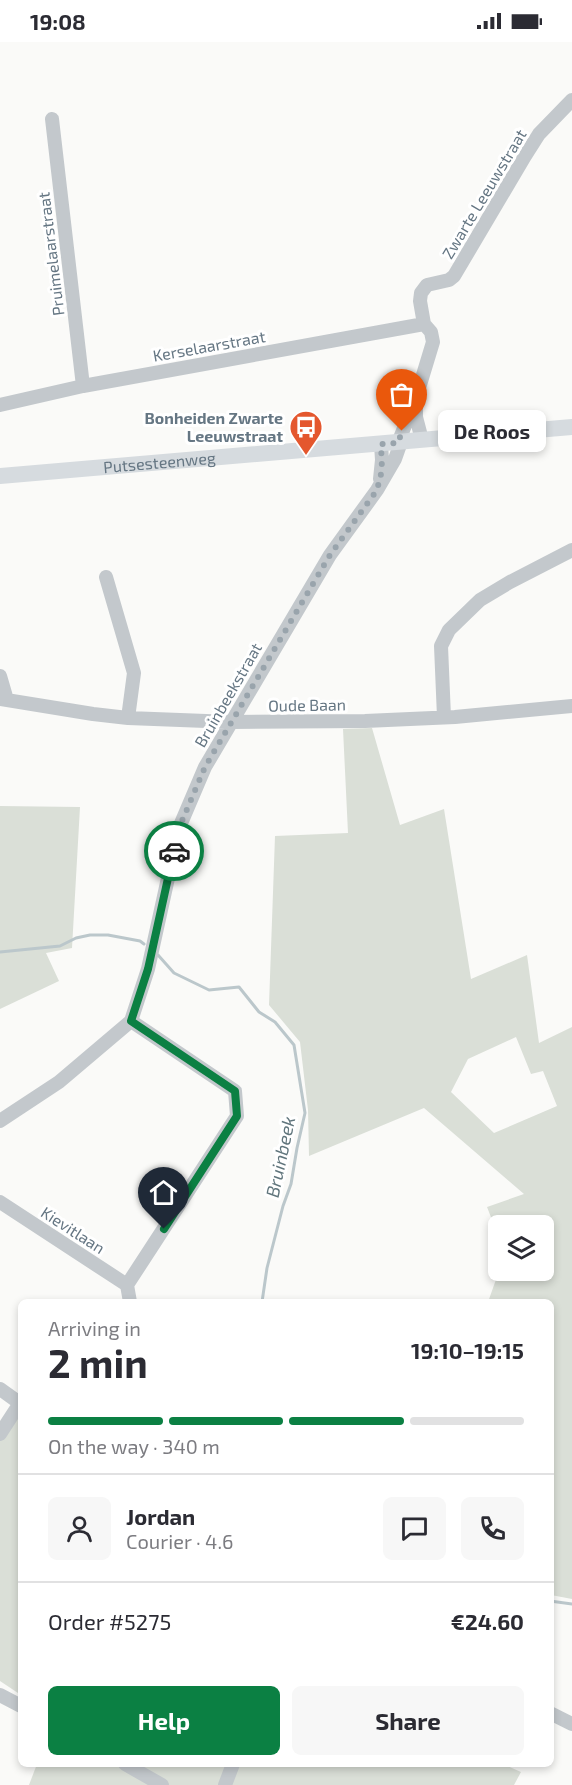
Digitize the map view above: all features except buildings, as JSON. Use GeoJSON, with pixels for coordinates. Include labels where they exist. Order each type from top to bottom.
{"type":"FeatureCollection","features":[{"type":"Feature","properties":{"kind":"main road","name":"Putsesteenweg"},"geometry":{"type":"LineString","coordinates":[[0,476],[572,427]]}},
{"type":"Feature","properties":{"kind":"street","name":"Zwarte Leeuwstraat"},"geometry":{"type":"LineString","coordinates":[[393,443],[416,399],[433,342],[431,332],[424,324],[420,302],[421,293],[427,285],[449,280],[454,276],[539,134],[572,100]]}},
{"type":"Feature","properties":{"kind":"street","name":"Pruimelaarstraat"},"geometry":{"type":"LineString","coordinates":[[52,118],[83,386]]}},
{"type":"Feature","properties":{"kind":"street","name":"Kerselaarstraat"},"geometry":{"type":"LineString","coordinates":[[0,405],[83,386],[424,324]]}},
{"type":"Feature","properties":{"kind":"street","name":"Zwarte Leeuwstraat"},"geometry":{"type":"LineString","coordinates":[[416,399],[416,417],[422,440]]}},
{"type":"Feature","properties":{"kind":"street","name":"Bruinbeekstraat"},"geometry":{"type":"LineString","coordinates":[[377,490],[393,443]]}},
{"type":"Feature","properties":{"kind":"street","name":"Bruinbeekstraat"},"geometry":{"type":"LineString","coordinates":[[131,1021],[148,969],[179,828],[205,767],[330,555],[377,490],[395,459],[393,443]]}},
{"type":"Feature","properties":{"kind":"street"},"geometry":{"type":"LineString","coordinates":[[444,717],[441,646],[448,630],[480,600],[572,550]]}},
{"type":"Feature","properties":{"kind":"street"},"geometry":{"type":"LineString","coordinates":[[106,578],[134,673],[128,718]]}},
{"type":"Feature","properties":{"kind":"street","name":"Oude Baan"},"geometry":{"type":"LineString","coordinates":[[0,676],[3,699],[128,718],[232,722],[365,721],[572,706]]}},
{"type":"Feature","properties":{"kind":"street"},"geometry":{"type":"LineString","coordinates":[[0,1121],[59,1082],[131,1021],[235,1091],[237,1116],[127,1285],[129,1299]]}},
{"type":"Feature","properties":{"kind":"street","name":"Kievitlaan"},"geometry":{"type":"LineString","coordinates":[[0,1202],[127,1285]]}},
{"type":"Feature","properties":{"kind":"street"},"geometry":{"type":"LineString","coordinates":[[0,1389],[18,1402]]}},
{"type":"Feature","properties":{"kind":"street"},"geometry":{"type":"LineString","coordinates":[[0,1434],[18,1408]]}},
{"type":"Feature","properties":{"kind":"street"},"geometry":{"type":"LineString","coordinates":[[0,1695],[18,1704]]}},
{"type":"Feature","properties":{"kind":"street"},"geometry":{"type":"LineString","coordinates":[[554,1715],[572,1724]]}},
{"type":"Feature","properties":{"kind":"street"},"geometry":{"type":"LineString","coordinates":[[130,1767],[162,1785]]}},
{"type":"Feature","properties":{"kind":"street"},"geometry":{"type":"LineString","coordinates":[[225,1785],[232,1767]]}},
{"type":"Feature","properties":{"kind":"shaded area"},"geometry":{"type":"Polygon","coordinates":[[[372,728],[400,825],[444,809],[471,979],[527,955],[539,1043],[572,1027],[572,1599],[554,1596],[554,1299],[489,1299],[495,1281],[554,1281],[554,1215],[490,1215],[487,1207],[524,1194],[424,1108],[309,1156],[308,1110],[300,1042],[269,1005],[275,836],[348,833],[343,729],[372,728]],[[516,1037],[468,1059],[451,1092],[494,1133],[557,1106],[543,1071],[531,1074],[516,1037]]]}},
{"type":"Feature","properties":{"kind":"shaded area"},"geometry":{"type":"Polygon","coordinates":[[[0,806],[80,807],[72,948],[46,953],[59,981],[0,1009],[0,806]]]}},
{"type":"Feature","properties":{"kind":"shaded area"},"geometry":{"type":"Polygon","coordinates":[[[17,1414],[18,1693],[0,1681],[0,1440],[17,1414]]]}},
{"type":"Feature","properties":{"kind":"shaded area"},"geometry":{"type":"Polygon","coordinates":[[[36,1767],[510,1767],[521,1772],[514,1785],[29,1785],[36,1767]]]}},
{"type":"Feature","properties":{"kind":"waterway","name":"Bruinbeek"},"geometry":{"type":"LineString","coordinates":[[0,952],[60,946],[76,938],[90,935],[108,935],[140,941],[144,944]]}},
{"type":"Feature","properties":{"kind":"waterway","name":"Bruinbeek"},"geometry":{"type":"LineString","coordinates":[[158,955],[174,973],[209,990],[239,987],[259,1012],[275,1022],[294,1045],[305,1113],[291,1184],[267,1268],[262,1299]]}},
{"type":"Feature","properties":{"kind":"waterway","name":"Bruinbeek"},"geometry":{"type":"LineString","coordinates":[[554,1602],[572,1604]]}},
{"type":"Feature","properties":{"kind":"way so far"},"geometry":{"type":"LineString","coordinates":[[174,851],[179,828],[205,767],[330,555],[377,490],[382,470],[381,444],[398,443],[402,431]]}},
{"type":"Feature","properties":{"kind":"place","name":"De Roos"},"geometry":{"type":"Point","coordinates":[402,431]}},
{"type":"Feature","properties":{"kind":"place","name":"Bonheiden Zwarte Leeuwstraat"},"geometry":{"type":"Point","coordinates":[306,456]}},
{"type":"Feature","properties":{"kind":"route"},"geometry":{"type":"LineString","coordinates":[[164,1229],[237,1116],[235,1091],[131,1021],[148,969],[174,851]]}}]}
